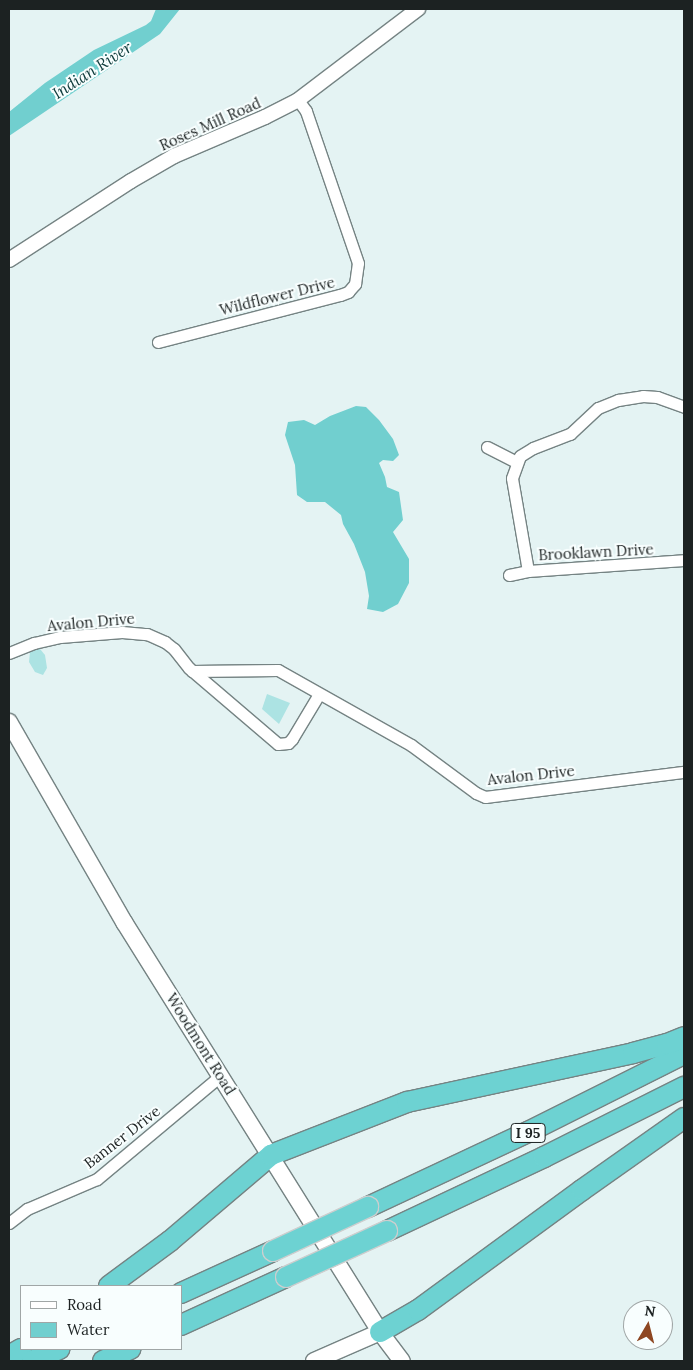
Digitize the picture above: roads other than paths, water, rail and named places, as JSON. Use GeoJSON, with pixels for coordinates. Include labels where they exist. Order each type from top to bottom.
{"type":"FeatureCollection","features":[{"type":"Feature","properties":{"kind":"highway"},"geometry":{"type":"LineString","coordinates":[[110,1285],[177,1235],[271,1155],[408,1102],[465,1088],[633,1053],[667,1044],[684,1036]]}},
{"type":"Feature","properties":{"kind":"highway","name":"I 95"},"geometry":{"type":"LineString","coordinates":[[182,1293],[528,1132],[684,1054]]}},
{"type":"Feature","properties":{"kind":"highway","name":"I 95"},"geometry":{"type":"LineString","coordinates":[[182,1325],[544,1157],[684,1087]]}},
{"type":"Feature","properties":{"kind":"highway"},"geometry":{"type":"LineString","coordinates":[[380,1332],[418,1310],[684,1118]]}},
{"type":"Feature","properties":{"kind":"highway"},"geometry":{"type":"LineString","coordinates":[[9,1356],[20,1350]]}},
{"type":"Feature","properties":{"kind":"highway"},"geometry":{"type":"LineString","coordinates":[[32,1361],[57,1350]]}},
{"type":"Feature","properties":{"kind":"highway"},"geometry":{"type":"LineString","coordinates":[[103,1361],[128,1350]]}},
{"type":"Feature","properties":{"kind":"main road","name":"Woodmont Road"},"geometry":{"type":"LineString","coordinates":[[9,722],[113,903],[380,1332],[402,1361]]}},
{"type":"Feature","properties":{"kind":"main road"},"geometry":{"type":"LineString","coordinates":[[314,1361],[380,1332]]}},
{"type":"Feature","properties":{"kind":"street","name":"Roses Mill Road"},"geometry":{"type":"LineString","coordinates":[[9,260],[131,181],[174,156],[265,117],[298,100],[418,9]]}},
{"type":"Feature","properties":{"kind":"street","name":"Wildflower Drive"},"geometry":{"type":"LineString","coordinates":[[158,342],[340,296],[348,292],[354,284],[358,263],[306,111],[298,100]]}},
{"type":"Feature","properties":{"kind":"street"},"geometry":{"type":"LineString","coordinates":[[528,571],[512,478],[516,462],[520,456],[533,448],[570,434],[588,416],[613,401],[643,396],[657,397],[684,407]]}},
{"type":"Feature","properties":{"kind":"street"},"geometry":{"type":"LineString","coordinates":[[487,447],[516,462]]}},
{"type":"Feature","properties":{"kind":"street","name":"Brooklawn Drive"},"geometry":{"type":"LineString","coordinates":[[509,575],[528,571],[684,560]]}},
{"type":"Feature","properties":{"kind":"street","name":"Avalon Drive"},"geometry":{"type":"LineString","coordinates":[[9,653],[34,643],[60,637],[137,632],[165,642],[192,671],[278,744],[283,745],[292,739],[319,694]]}},
{"type":"Feature","properties":{"kind":"street","name":"Avalon Drive"},"geometry":{"type":"LineString","coordinates":[[192,671],[278,670],[412,746],[476,793],[485,797],[684,772]]}},
{"type":"Feature","properties":{"kind":"street","name":"Banner Drive"},"geometry":{"type":"LineString","coordinates":[[9,1223],[27,1209],[98,1179],[220,1076]]}},
{"type":"Feature","properties":{"kind":"water","name":"Indian River"},"geometry":{"type":"Polygon","coordinates":[[[156,9],[180,9],[160,34],[9,136],[9,112],[45,83],[94,50],[146,25],[151,21],[156,9]]]}},
{"type":"Feature","properties":{"kind":"water"},"geometry":{"type":"Polygon","coordinates":[[[356,406],[366,407],[379,420],[393,439],[399,455],[393,461],[383,460],[379,463],[387,487],[399,492],[403,520],[393,532],[409,559],[409,583],[398,604],[383,612],[367,609],[369,596],[365,572],[354,544],[343,524],[341,515],[325,502],[307,502],[297,495],[295,465],[285,435],[288,422],[304,420],[315,425],[330,416],[356,406]]]}}]}
